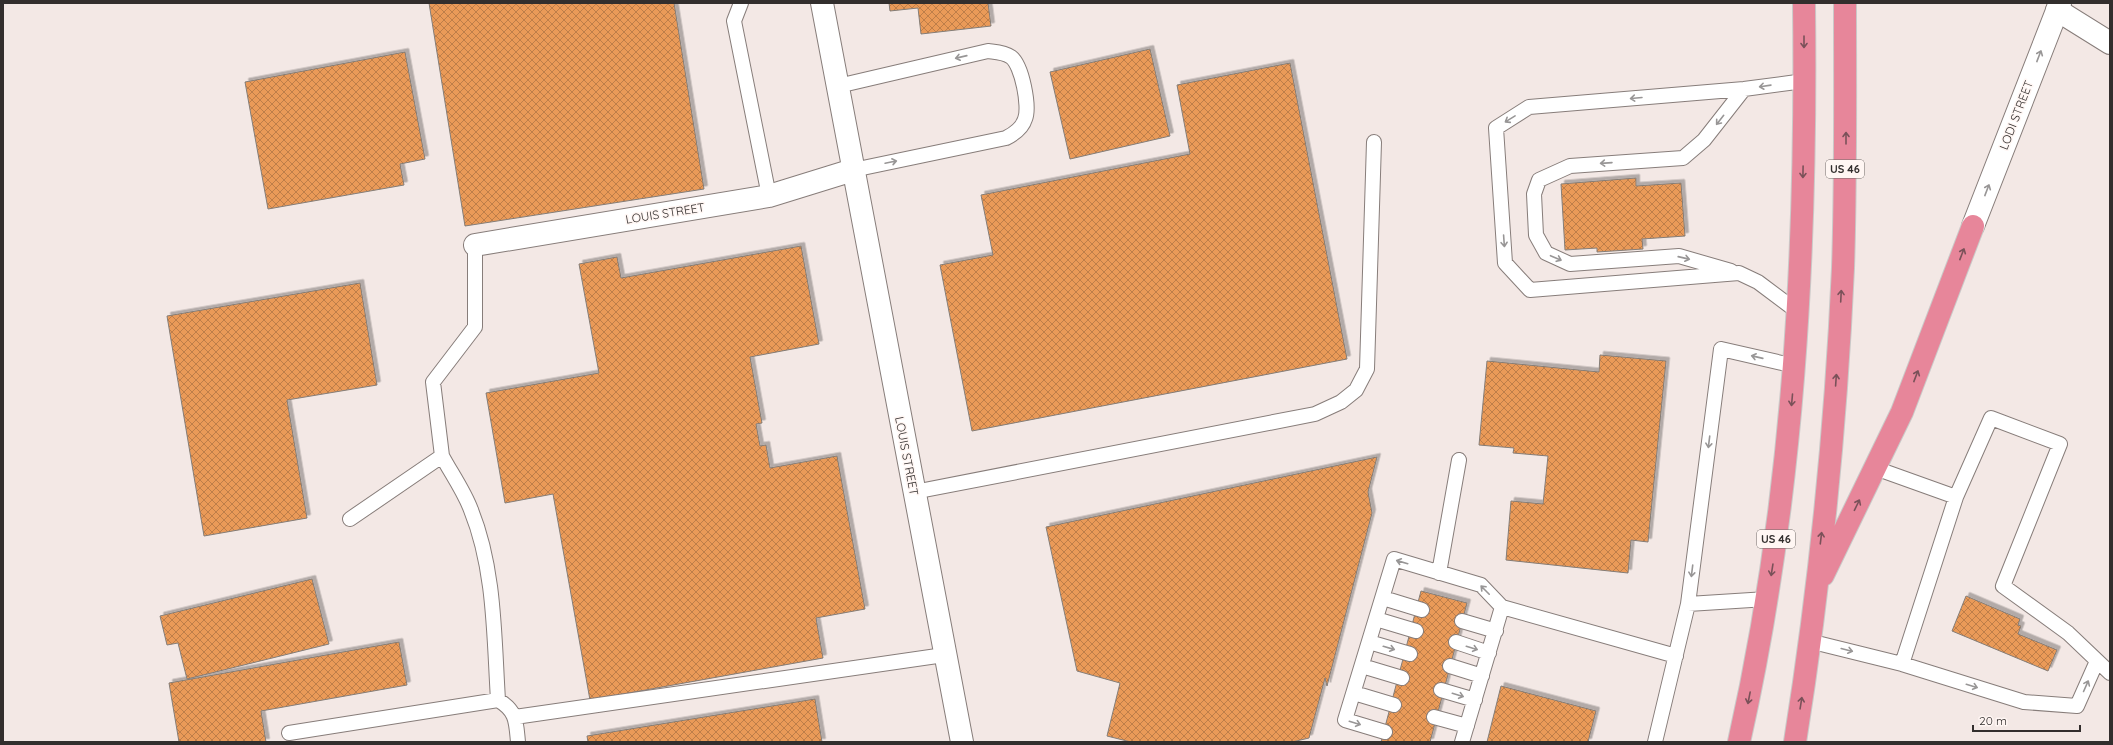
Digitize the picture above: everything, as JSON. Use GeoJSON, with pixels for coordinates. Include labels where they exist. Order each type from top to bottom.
{"type":"FeatureCollection","features":[{"type":"Feature","properties":{"kind":"highway","name":"US 46"},"geometry":{"type":"LineString","coordinates":[[1740,742],[1767,599],[1785,473],[1795,366],[1803,200],[1804,3]]}},
{"type":"Feature","properties":{"kind":"highway","name":"US 46"},"geometry":{"type":"LineString","coordinates":[[1795,742],[1815,590],[1834,405],[1842,270],[1846,138],[1845,3]]}},
{"type":"Feature","properties":{"kind":"highway"},"geometry":{"type":"LineString","coordinates":[[1815,590],[1902,412],[1973,226]]}},
{"type":"Feature","properties":{"kind":"street","name":"LOUIS STREET"},"geometry":{"type":"LineString","coordinates":[[822,3],[944,655],[962,742]]}},
{"type":"Feature","properties":{"kind":"street"},"geometry":{"type":"LineString","coordinates":[[2058,6],[2110,43]]}},
{"type":"Feature","properties":{"kind":"street","name":"LODI STREET"},"geometry":{"type":"LineString","coordinates":[[1973,226],[2058,6]]}},
{"type":"Feature","properties":{"kind":"street","name":"LOUIS STREET"},"geometry":{"type":"LineString","coordinates":[[475,245],[769,196],[853,170]]}},
{"type":"Feature","properties":{"kind":"lane"},"geometry":{"type":"LineString","coordinates":[[741,3],[734,21],[769,196]]}},
{"type":"Feature","properties":{"kind":"lane"},"geometry":{"type":"LineString","coordinates":[[838,86],[988,51],[999,52],[1012,57],[1019,68],[1026,101],[1026,119],[1017,132],[1006,138],[853,170]]}},
{"type":"Feature","properties":{"kind":"lane"},"geometry":{"type":"LineString","coordinates":[[1739,273],[1530,290],[1505,263],[1496,128],[1529,107],[1744,89],[1804,81]]}},
{"type":"Feature","properties":{"kind":"lane"},"geometry":{"type":"LineString","coordinates":[[1744,89],[1704,140],[1683,158],[1570,166],[1539,180],[1534,194],[1536,235],[1546,253],[1570,264],[1679,256],[1739,273],[1758,282],[1798,312]]}},
{"type":"Feature","properties":{"kind":"lane"},"geometry":{"type":"LineString","coordinates":[[914,492],[1315,414],[1341,402],[1356,390],[1367,369],[1374,142]]}},
{"type":"Feature","properties":{"kind":"lane"},"geometry":{"type":"LineString","coordinates":[[475,245],[475,327],[433,382],[442,456],[471,509],[481,542],[491,596],[498,700]]}},
{"type":"Feature","properties":{"kind":"lane"},"geometry":{"type":"LineString","coordinates":[[1655,742],[1688,604],[1721,349],[1795,366]]}},
{"type":"Feature","properties":{"kind":"lane"},"geometry":{"type":"LineString","coordinates":[[1902,664],[1956,497],[1990,418],[2060,444],[2004,586],[2068,633],[2110,673]]}},
{"type":"Feature","properties":{"kind":"lane"},"geometry":{"type":"LineString","coordinates":[[350,519],[442,456]]}},
{"type":"Feature","properties":{"kind":"lane"},"geometry":{"type":"LineString","coordinates":[[1439,573],[1459,460]]}},
{"type":"Feature","properties":{"kind":"lane"},"geometry":{"type":"LineString","coordinates":[[1875,468],[1956,497]]}},
{"type":"Feature","properties":{"kind":"lane"},"geometry":{"type":"LineString","coordinates":[[1385,732],[1345,720],[1394,559],[1481,585],[1502,608],[1676,656]]}},
{"type":"Feature","properties":{"kind":"lane"},"geometry":{"type":"LineString","coordinates":[[1382,598],[1422,610]]}},
{"type":"Feature","properties":{"kind":"lane"},"geometry":{"type":"LineString","coordinates":[[1688,604],[1767,599]]}},
{"type":"Feature","properties":{"kind":"lane"},"geometry":{"type":"LineString","coordinates":[[1462,742],[1502,608]]}},
{"type":"Feature","properties":{"kind":"lane"},"geometry":{"type":"LineString","coordinates":[[1376,619],[1416,631]]}},
{"type":"Feature","properties":{"kind":"lane"},"geometry":{"type":"LineString","coordinates":[[1462,621],[1496,631]]}},
{"type":"Feature","properties":{"kind":"lane"},"geometry":{"type":"LineString","coordinates":[[1809,641],[1902,664],[2024,702],[2077,706],[2097,661]]}},
{"type":"Feature","properties":{"kind":"lane"},"geometry":{"type":"LineString","coordinates":[[1369,642],[1410,654]]}},
{"type":"Feature","properties":{"kind":"lane"},"geometry":{"type":"LineString","coordinates":[[1456,642],[1489,653]]}},
{"type":"Feature","properties":{"kind":"lane"},"geometry":{"type":"LineString","coordinates":[[515,717],[944,655]]}},
{"type":"Feature","properties":{"kind":"lane"},"geometry":{"type":"LineString","coordinates":[[1362,666],[1402,678]]}},
{"type":"Feature","properties":{"kind":"lane"},"geometry":{"type":"LineString","coordinates":[[1450,666],[1482,676]]}},
{"type":"Feature","properties":{"kind":"lane"},"geometry":{"type":"LineString","coordinates":[[1441,690],[1475,700]]}},
{"type":"Feature","properties":{"kind":"lane"},"geometry":{"type":"LineString","coordinates":[[1354,693],[1394,705]]}},
{"type":"Feature","properties":{"kind":"lane"},"geometry":{"type":"LineString","coordinates":[[289,733],[498,700],[509,706],[515,717],[518,742]]}},
{"type":"Feature","properties":{"kind":"lane"},"geometry":{"type":"LineString","coordinates":[[1434,717],[1467,726]]}},
{"type":"Feature","properties":{"kind":"building"},"geometry":{"type":"Polygon","coordinates":[[[429,3],[674,3],[704,189],[465,226],[429,3]]]}},
{"type":"Feature","properties":{"kind":"building"},"geometry":{"type":"Polygon","coordinates":[[[889,3],[988,3],[991,26],[921,34],[918,8],[890,11],[889,3]]]}},
{"type":"Feature","properties":{"kind":"building"},"geometry":{"type":"Polygon","coordinates":[[[1150,49],[1170,136],[1070,159],[1050,72],[1150,49]]]}},
{"type":"Feature","properties":{"kind":"building"},"geometry":{"type":"Polygon","coordinates":[[[405,52],[425,159],[400,164],[404,185],[268,209],[245,82],[405,52]]]}},
{"type":"Feature","properties":{"kind":"building"},"geometry":{"type":"Polygon","coordinates":[[[1290,63],[1347,359],[972,431],[940,265],[993,255],[981,195],[1190,154],[1177,85],[1290,63]]]}},
{"type":"Feature","properties":{"kind":"building"},"geometry":{"type":"Polygon","coordinates":[[[1636,178],[1636,186],[1681,183],[1685,236],[1642,239],[1643,249],[1597,252],[1597,248],[1565,250],[1561,184],[1636,178]]]}},
{"type":"Feature","properties":{"kind":"building"},"geometry":{"type":"Polygon","coordinates":[[[801,246],[819,344],[750,357],[762,423],[756,424],[760,446],[766,445],[770,468],[837,456],[865,609],[816,618],[823,658],[590,700],[553,494],[505,503],[486,393],[599,373],[579,264],[617,257],[621,278],[801,246]]]}},
{"type":"Feature","properties":{"kind":"building"},"geometry":{"type":"Polygon","coordinates":[[[360,283],[377,385],[287,400],[307,518],[204,536],[167,316],[360,283]]]}},
{"type":"Feature","properties":{"kind":"building"},"geometry":{"type":"Polygon","coordinates":[[[1600,355],[1666,361],[1648,542],[1631,540],[1628,573],[1506,560],[1511,501],[1543,504],[1548,456],[1513,453],[1514,448],[1479,445],[1487,361],[1599,372],[1600,355]]]}},
{"type":"Feature","properties":{"kind":"building"},"geometry":{"type":"Polygon","coordinates":[[[1377,457],[1368,492],[1372,513],[1327,686],[1325,678],[1309,738],[1292,742],[1131,742],[1107,736],[1120,683],[1077,671],[1046,527],[1377,457]]]}},
{"type":"Feature","properties":{"kind":"building"},"geometry":{"type":"Polygon","coordinates":[[[312,579],[329,644],[187,679],[178,643],[167,645],[160,616],[312,579]]]}},
{"type":"Feature","properties":{"kind":"building"},"geometry":{"type":"Polygon","coordinates":[[[1421,591],[1467,603],[1430,742],[1381,742],[1421,591]]]}},
{"type":"Feature","properties":{"kind":"building"},"geometry":{"type":"Polygon","coordinates":[[[1966,596],[2020,619],[2018,625],[2021,626],[2018,634],[2057,650],[2048,671],[1952,631],[1966,596]]]}},
{"type":"Feature","properties":{"kind":"building"},"geometry":{"type":"Polygon","coordinates":[[[399,642],[407,685],[261,711],[266,742],[179,742],[169,683],[399,642]]]}},
{"type":"Feature","properties":{"kind":"building"},"geometry":{"type":"Polygon","coordinates":[[[1501,686],[1596,711],[1588,742],[1487,742],[1501,686]]]}},
{"type":"Feature","properties":{"kind":"building"},"geometry":{"type":"Polygon","coordinates":[[[815,699],[822,742],[588,742],[587,736],[815,699]]]}}]}
